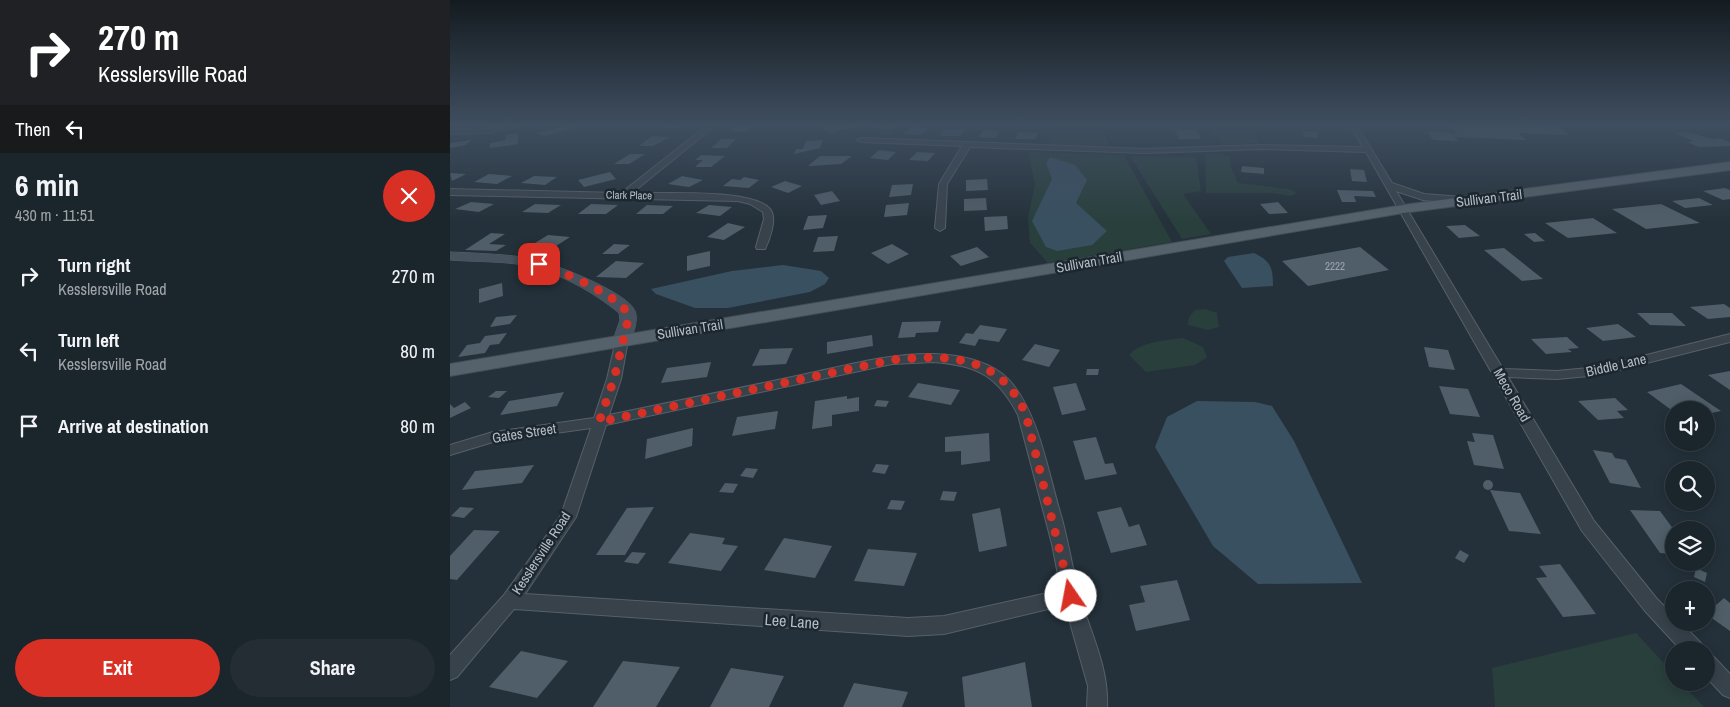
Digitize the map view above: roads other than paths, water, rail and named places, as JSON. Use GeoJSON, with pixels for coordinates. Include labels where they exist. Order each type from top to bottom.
{"type":"FeatureCollection","features":[{"type":"Feature","properties":{"kind":"main road","name":"Sullivan Trail"},"geometry":{"type":"LineString","coordinates":[[450,370],[1403,209],[1730,166]]}},
{"type":"Feature","properties":{"kind":"main road","name":"Kesslersville Road"},"geometry":{"type":"LineString","coordinates":[[450,256],[524,261],[565,273],[613,300],[626,311],[628,320],[622,340]]}},
{"type":"Feature","properties":{"kind":"street"},"geometry":{"type":"LineString","coordinates":[[624,195],[672,157]]}},
{"type":"Feature","properties":{"kind":"street"},"geometry":{"type":"LineString","coordinates":[[940,228],[943,184],[960,157]]}},
{"type":"Feature","properties":{"kind":"street","name":"Meco Road"},"geometry":{"type":"LineString","coordinates":[[1372,157],[1588,526],[1651,605],[1685,641]]}},
{"type":"Feature","properties":{"kind":"street"},"geometry":{"type":"LineString","coordinates":[[1389,185],[1422,197],[1474,200]]}},
{"type":"Feature","properties":{"kind":"street","name":"Clark Place"},"geometry":{"type":"LineString","coordinates":[[452,193],[721,197],[753,202],[768,211],[770,219],[761,247]]}},
{"type":"Feature","properties":{"kind":"street","name":"Biddle Lane"},"geometry":{"type":"LineString","coordinates":[[1499,374],[1557,375],[1599,371],[1730,338]]}},
{"type":"Feature","properties":{"kind":"street","name":"Kesslersville Road"},"geometry":{"type":"LineString","coordinates":[[450,670],[510,601],[568,517],[614,379],[622,340]]}},
{"type":"Feature","properties":{"kind":"street","name":"Gates Street"},"geometry":{"type":"LineString","coordinates":[[450,450],[493,437],[599,422],[892,360],[933,356],[974,364],[999,377],[1018,397],[1026,415],[1053,517],[1071,596],[1094,667],[1098,686],[1096,707]]}},
{"type":"Feature","properties":{"kind":"street","name":"Lee Lane"},"geometry":{"type":"LineString","coordinates":[[510,601],[908,627],[944,625],[1071,596]]}},
{"type":"Feature","properties":{"kind":"street"},"geometry":{"type":"LineString","coordinates":[[1715,672],[1730,688]]}},
{"type":"Feature","properties":{"kind":"water"},"geometry":{"type":"Polygon","coordinates":[[[1050,157],[1075,165],[1087,180],[1076,203],[1107,231],[1092,245],[1057,251],[1046,247],[1032,221],[1052,179],[1046,163],[1050,157]]]}},
{"type":"Feature","properties":{"kind":"water"},"geometry":{"type":"Polygon","coordinates":[[[1254,253],[1264,259],[1270,266],[1273,286],[1242,288],[1224,261],[1228,257],[1254,253]]]}},
{"type":"Feature","properties":{"kind":"water"},"geometry":{"type":"Polygon","coordinates":[[[783,265],[821,271],[829,278],[825,284],[810,292],[728,308],[695,308],[656,294],[651,289],[732,271],[783,265]]]}},
{"type":"Feature","properties":{"kind":"water"},"geometry":{"type":"Polygon","coordinates":[[[1197,401],[1255,402],[1272,406],[1294,441],[1362,583],[1258,584],[1213,546],[1155,447],[1167,417],[1197,401]]]}}]}
